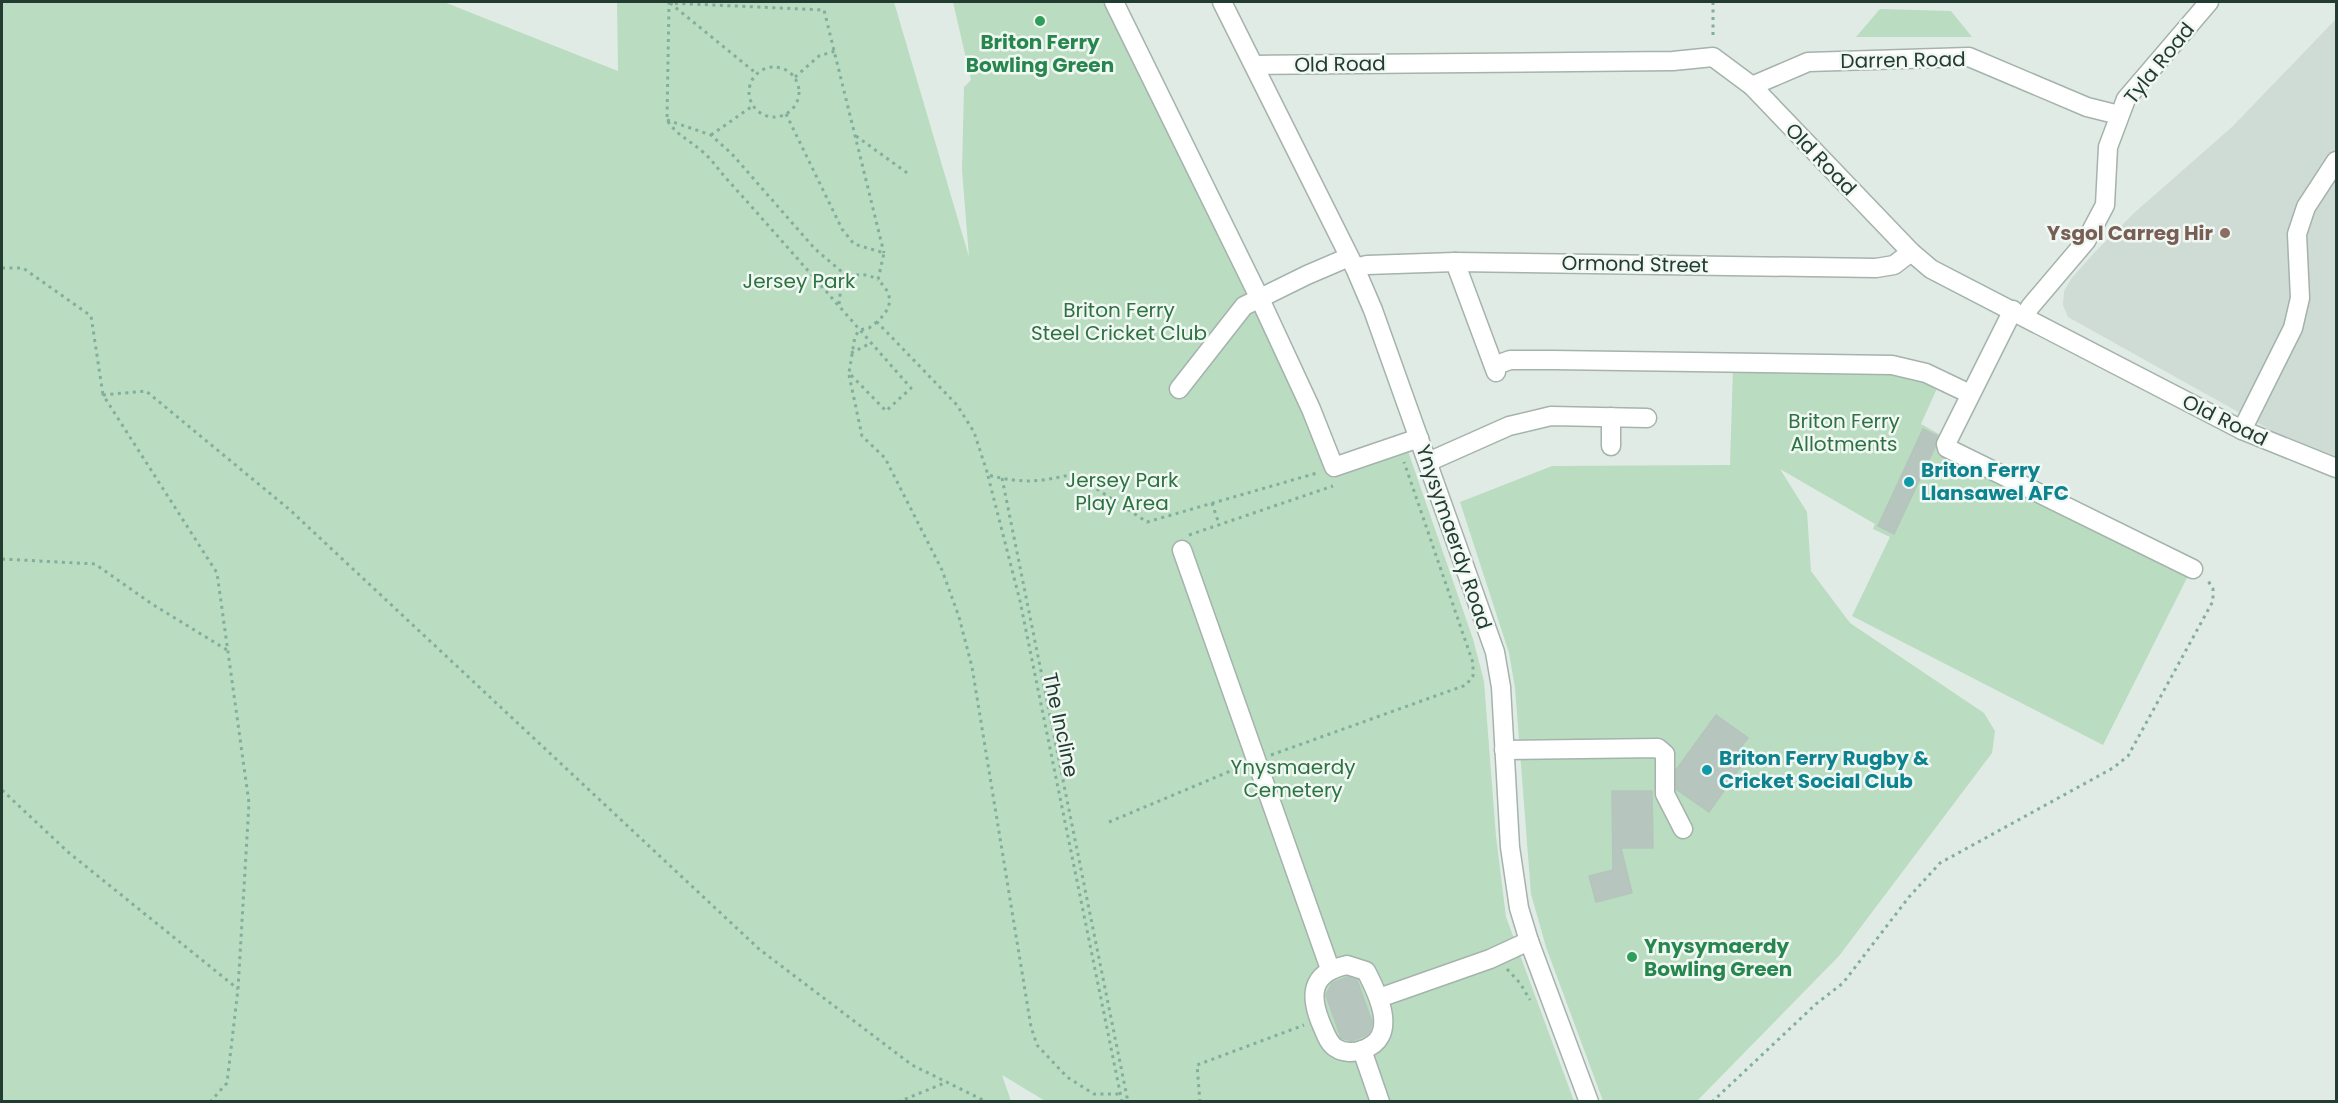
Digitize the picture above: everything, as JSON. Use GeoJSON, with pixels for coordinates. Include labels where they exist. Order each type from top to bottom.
{"type":"FeatureCollection","features":[{"type":"Feature","properties":{"kind":"street"},"geometry":{"type":"LineString","coordinates":[[1114,2],[1259,297],[1311,409],[1336,475],[1419,438]]}},
{"type":"Feature","properties":{"kind":"street","name":"Ynysymaerdy Road"},"geometry":{"type":"LineString","coordinates":[[1222,2],[1352,263],[1373,310],[1495,652],[1501,687],[1510,847],[1519,908],[1529,941],[1589,1101]]}},
{"type":"Feature","properties":{"kind":"street","name":"Tyla Road"},"geometry":{"type":"LineString","coordinates":[[2193,569],[1947,448],[1946,444],[1970,394],[2019,313],[2030,307],[2086,241],[2104,205],[2109,147],[2126,99],[2209,2]]}},
{"type":"Feature","properties":{"kind":"street","name":"Old Road"},"geometry":{"type":"LineString","coordinates":[[1254,65],[1673,61],[1713,57],[1752,86],[1911,252],[1931,269],[2242,430],[2337,468]]}},
{"type":"Feature","properties":{"kind":"street","name":"Darren Road"},"geometry":{"type":"LineString","coordinates":[[1752,86],[1808,62],[1969,57],[2087,107],[2119,115]]}},
{"type":"Feature","properties":{"kind":"street"},"geometry":{"type":"LineString","coordinates":[[2242,430],[2293,328],[2300,298],[2297,234],[2306,207],[2337,161]]}},
{"type":"Feature","properties":{"kind":"street","name":"Ormond Street"},"geometry":{"type":"LineString","coordinates":[[1179,389],[1244,306],[1259,297],[1352,263],[1367,265],[1455,262],[1876,268],[1894,265],[1911,252]]}},
{"type":"Feature","properties":{"kind":"street"},"geometry":{"type":"LineString","coordinates":[[1455,262],[1495,369],[1510,360],[1892,365],[1926,373],[1970,394]]}},
{"type":"Feature","properties":{"kind":"street"},"geometry":{"type":"LineString","coordinates":[[1428,462],[1509,426],[1551,416],[1647,418]]}},
{"type":"Feature","properties":{"kind":"street"},"geometry":{"type":"LineString","coordinates":[[1611,417],[1611,446]]}},
{"type":"Feature","properties":{"kind":"street"},"geometry":{"type":"LineString","coordinates":[[1182,550],[1330,969]]}},
{"type":"Feature","properties":{"kind":"street"},"geometry":{"type":"LineString","coordinates":[[1504,750],[1658,748],[1665,754],[1665,794],[1683,829]]}},
{"type":"Feature","properties":{"kind":"street"},"geometry":{"type":"LineString","coordinates":[[1379,998],[1490,959],[1529,941]]}},
{"type":"Feature","properties":{"kind":"street"},"geometry":{"type":"LineString","coordinates":[[1347,965],[1366,970],[1379,998],[1385,1020],[1380,1037],[1370,1048],[1355,1053],[1337,1049],[1331,1043],[1319,1020],[1314,1003],[1316,985],[1330,969],[1347,965]]}},
{"type":"Feature","properties":{"kind":"street"},"geometry":{"type":"LineString","coordinates":[[1362,1050],[1380,1101]]}},
{"type":"Feature","properties":{"kind":"path"},"geometry":{"type":"LineString","coordinates":[[669,2],[824,10],[884,253],[878,280]]}},
{"type":"Feature","properties":{"kind":"path"},"geometry":{"type":"LineString","coordinates":[[669,2],[757,74]]}},
{"type":"Feature","properties":{"kind":"path"},"geometry":{"type":"LineString","coordinates":[[669,2],[667,120],[674,131],[704,153],[911,388],[886,411],[849,373]]}},
{"type":"Feature","properties":{"kind":"path"},"geometry":{"type":"LineString","coordinates":[[1713,2],[1713,57]]}},
{"type":"Feature","properties":{"kind":"path"},"geometry":{"type":"LineString","coordinates":[[795,77],[819,56],[835,51]]}},
{"type":"Feature","properties":{"kind":"path"},"geometry":{"type":"LineString","coordinates":[[772,67],[781,67],[795,77],[800,93],[798,101],[786,114],[771,116],[763,114],[754,105],[750,96],[750,88],[757,74],[772,67]]}},
{"type":"Feature","properties":{"kind":"path"},"geometry":{"type":"LineString","coordinates":[[711,135],[754,105]]}},
{"type":"Feature","properties":{"kind":"path"},"geometry":{"type":"LineString","coordinates":[[786,114],[842,229],[854,244],[884,253]]}},
{"type":"Feature","properties":{"kind":"path"},"geometry":{"type":"LineString","coordinates":[[667,120],[711,135],[732,154],[815,249],[848,277]]}},
{"type":"Feature","properties":{"kind":"path"},"geometry":{"type":"LineString","coordinates":[[856,136],[910,175]]}},
{"type":"Feature","properties":{"kind":"path"},"geometry":{"type":"LineString","coordinates":[[2,268],[23,268],[92,316],[103,395],[217,573],[249,803],[237,989],[227,1083],[210,1101]]}},
{"type":"Feature","properties":{"kind":"path"},"geometry":{"type":"LineString","coordinates":[[839,306],[841,287],[848,277],[861,274],[872,276],[888,289],[890,302],[886,313],[869,328],[860,330],[855,336],[849,373],[862,435],[885,458],[942,570],[959,617],[972,667],[1031,1027],[1037,1045],[1067,1077],[1094,1094],[1121,1094]]}},
{"type":"Feature","properties":{"kind":"path","name":"The Incline"},"geometry":{"type":"LineString","coordinates":[[877,322],[957,405],[974,432],[988,475],[1020,601],[1122,1101]]}},
{"type":"Feature","properties":{"kind":"path"},"geometry":{"type":"LineString","coordinates":[[851,353],[871,343]]}},
{"type":"Feature","properties":{"kind":"path"},"geometry":{"type":"LineString","coordinates":[[103,395],[146,391],[290,510],[759,949],[912,1065],[987,1101]]}},
{"type":"Feature","properties":{"kind":"path"},"geometry":{"type":"LineString","coordinates":[[1109,822],[1257,760],[1466,685],[1473,675],[1473,663],[1404,461]]}},
{"type":"Feature","properties":{"kind":"path"},"geometry":{"type":"LineString","coordinates":[[988,475],[1030,483],[1074,474],[1147,522],[1212,503],[1336,475]]}},
{"type":"Feature","properties":{"kind":"path"},"geometry":{"type":"LineString","coordinates":[[1182,550],[1187,535],[1219,525],[1336,475]]}},
{"type":"Feature","properties":{"kind":"path"},"geometry":{"type":"LineString","coordinates":[[1002,478],[1128,1101]]}},
{"type":"Feature","properties":{"kind":"path"},"geometry":{"type":"LineString","coordinates":[[1212,503],[1219,525]]}},
{"type":"Feature","properties":{"kind":"path"},"geometry":{"type":"LineString","coordinates":[[2,559],[95,564],[152,604],[227,651]]}},
{"type":"Feature","properties":{"kind":"path"},"geometry":{"type":"LineString","coordinates":[[1712,1101],[1816,1004],[1843,983],[1909,897],[1940,863],[2113,768],[2128,756],[2213,601],[2213,589],[2206,578],[2193,569]]}},
{"type":"Feature","properties":{"kind":"path"},"geometry":{"type":"LineString","coordinates":[[2,790],[68,852],[237,989]]}},
{"type":"Feature","properties":{"kind":"path"},"geometry":{"type":"LineString","coordinates":[[1490,959],[1506,969],[1520,983],[1532,1003]]}},
{"type":"Feature","properties":{"kind":"path"},"geometry":{"type":"LineString","coordinates":[[1200,1101],[1197,1065],[1319,1020]]}},
{"type":"Feature","properties":{"kind":"path"},"geometry":{"type":"LineString","coordinates":[[898,1101],[947,1082]]}},
{"type":"Feature","properties":{"kind":"shaded area","name":"Ysgol Carreg Hir"},"geometry":{"type":"Polygon","coordinates":[[[2336,19],[2336,457],[2274,432],[2068,317],[2063,305],[2064,291],[2071,279],[2095,252],[2134,213],[2232,127],[2336,19]]]}},
{"type":"Feature","properties":{"kind":"green space"},"geometry":{"type":"Polygon","coordinates":[[[2,2],[444,2],[618,71],[617,2],[894,2],[969,257],[962,170],[964,87],[971,80],[953,2],[1108,2],[1309,418],[1333,478],[1408,451],[1473,639],[1484,681],[1496,836],[1506,917],[1574,1101],[1047,1102],[1002,1075],[1011,1101],[2,1102],[2,2]]]}},
{"type":"Feature","properties":{"kind":"green space"},"geometry":{"type":"Polygon","coordinates":[[[1880,9],[1951,11],[1972,37],[1856,37],[1880,9]]]}},
{"type":"Feature","properties":{"kind":"green space","name":"Briton Ferry Allotments"},"geometry":{"type":"Polygon","coordinates":[[[1733,369],[1891,369],[1938,386],[1921,424],[2189,574],[2103,745],[1852,616],[1890,537],[1873,529],[1875,524],[1780,469],[1807,512],[1811,571],[1850,623],[1984,713],[1995,731],[1992,753],[1839,956],[1697,1101],[1603,1101],[1546,947],[1531,894],[1515,688],[1509,653],[1460,502],[1552,466],[1730,465],[1733,369]]]}},
{"type":"Feature","properties":{"kind":"building","name":"Briton Ferry Llansawel AFC"},"geometry":{"type":"Polygon","coordinates":[[[1923,429],[1937,436],[1935,447],[1894,534],[1878,526],[1923,429]]]}},
{"type":"Feature","properties":{"kind":"building","name":"Briton Ferry Rugby & Cricket Social Club"},"geometry":{"type":"Polygon","coordinates":[[[1716,715],[1748,738],[1738,751],[1747,758],[1709,812],[1676,789],[1676,770],[1716,715]]]}},
{"type":"Feature","properties":{"kind":"building"},"geometry":{"type":"Polygon","coordinates":[[[1612,791],[1652,791],[1653,848],[1621,848],[1632,893],[1596,902],[1589,876],[1613,870],[1612,791]]]}},
{"type":"Feature","properties":{"kind":"building"},"geometry":{"type":"Polygon","coordinates":[[[1348,977],[1357,980],[1372,1022],[1370,1031],[1366,1035],[1352,1041],[1341,1038],[1326,995],[1332,983],[1348,977]]]}},
{"type":"Feature","properties":{"kind":"place","name":"Briton Ferry Bowling Green"},"geometry":{"type":"Point","coordinates":[1040,21]}},
{"type":"Feature","properties":{"kind":"place","name":"Ysgol Carreg Hir"},"geometry":{"type":"Point","coordinates":[2225,233]}},
{"type":"Feature","properties":{"kind":"place","name":"Briton Ferry Llansawel AFC"},"geometry":{"type":"Point","coordinates":[1909,482]}},
{"type":"Feature","properties":{"kind":"place","name":"Briton Ferry Rugby & Cricket Social Club"},"geometry":{"type":"Point","coordinates":[1707,770]}},
{"type":"Feature","properties":{"kind":"place","name":"Ynysymaerdy Bowling Green"},"geometry":{"type":"Point","coordinates":[1632,957]}},
{"type":"Feature","properties":{"kind":"park label","name":"Jersey Park"},"geometry":{"type":"Point","coordinates":[799,281]}},
{"type":"Feature","properties":{"kind":"park label","name":"Briton Ferry Steel Cricket Club"},"geometry":{"type":"Point","coordinates":[1119,322]}},
{"type":"Feature","properties":{"kind":"park label","name":"Jersey Park Play Area"},"geometry":{"type":"Point","coordinates":[1122,492]}},
{"type":"Feature","properties":{"kind":"park label","name":"Ynysmaerdy Cemetery"},"geometry":{"type":"Point","coordinates":[1293,778]}}]}
